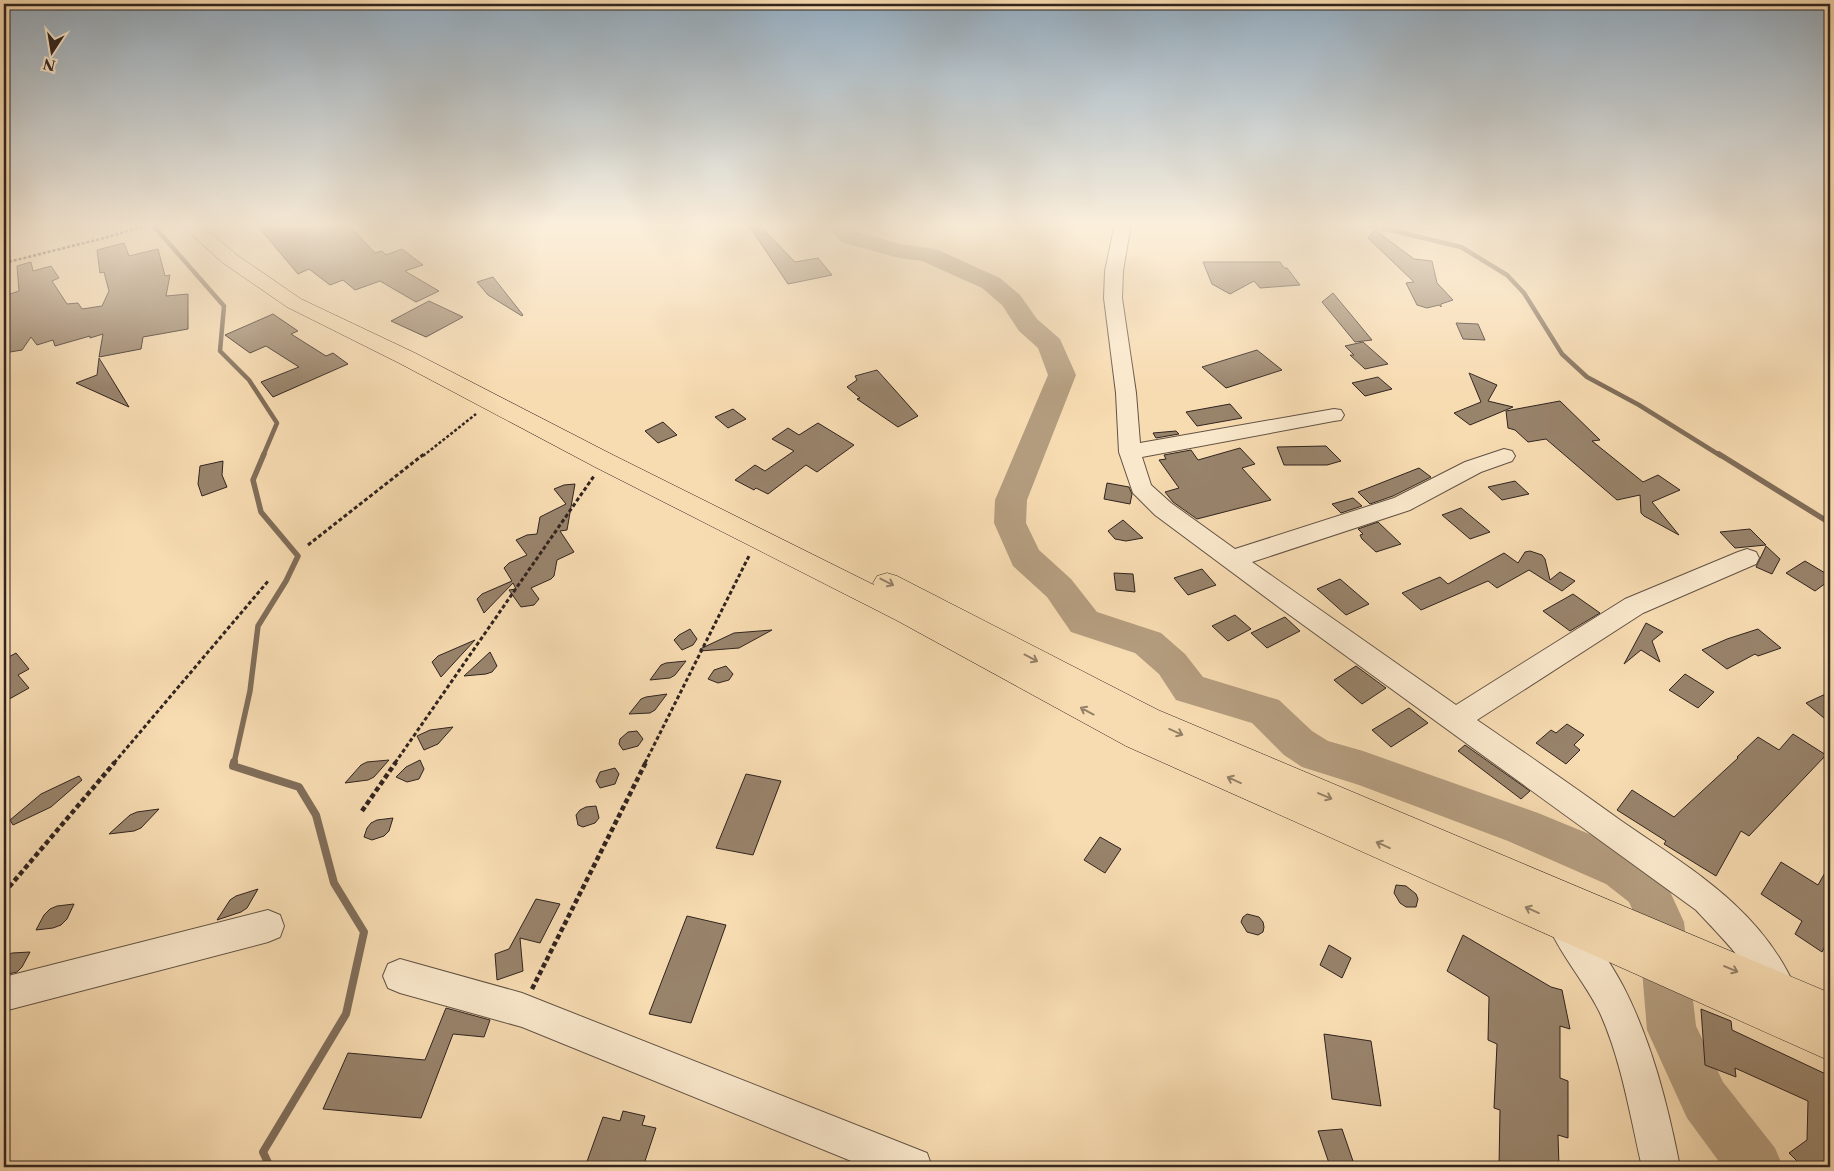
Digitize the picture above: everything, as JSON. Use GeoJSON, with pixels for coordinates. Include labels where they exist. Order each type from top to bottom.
{"type":"FeatureCollection","features":[{"type":"Feature","properties":{"kind":"highway"},"geometry":{"type":"LineString","coordinates":[[257,279],[294,303],[365,330],[920,599],[1148,719],[1563,911]]}},
{"type":"Feature","properties":{"kind":"highway"},"geometry":{"type":"LineString","coordinates":[[283,279],[365,330],[604,461],[906,613],[1137,738],[1638,942],[1784,1006],[1830,1041]]}},
{"type":"Feature","properties":{"kind":"highway"},"geometry":{"type":"LineString","coordinates":[[1784,1006],[1830,1012]]}},
{"type":"Feature","properties":{"kind":"street"},"geometry":{"type":"LineString","coordinates":[[1114,279],[1113,298],[1126,393],[1130,452],[1141,488],[1163,508],[1233,559],[1707,899],[1745,938],[1784,1006]]}},
{"type":"Feature","properties":{"kind":"street"},"geometry":{"type":"LineString","coordinates":[[1130,452],[1334,415]]}},
{"type":"Feature","properties":{"kind":"street"},"geometry":{"type":"LineString","coordinates":[[1233,559],[1402,504],[1473,467],[1504,456]]}},
{"type":"Feature","properties":{"kind":"street"},"geometry":{"type":"LineString","coordinates":[[1456,719],[1634,606],[1747,558]]}},
{"type":"Feature","properties":{"kind":"street"},"geometry":{"type":"LineString","coordinates":[[1563,911],[1611,1001],[1647,1102],[1661,1167]]}},
{"type":"Feature","properties":{"kind":"street"},"geometry":{"type":"LineString","coordinates":[[4,994],[268,926]]}},
{"type":"Feature","properties":{"kind":"street"},"geometry":{"type":"LineString","coordinates":[[400,976],[522,1010],[913,1167]]}},
{"type":"Feature","properties":{"kind":"path"},"geometry":{"type":"LineString","coordinates":[[308,545],[493,401]]}},
{"type":"Feature","properties":{"kind":"path"},"geometry":{"type":"LineString","coordinates":[[362,811],[604,461]]}},
{"type":"Feature","properties":{"kind":"path"},"geometry":{"type":"LineString","coordinates":[[522,1010],[758,538]]}},
{"type":"Feature","properties":{"kind":"path"},"geometry":{"type":"LineString","coordinates":[[4,893],[270,580]]}},
{"type":"Feature","properties":{"kind":"building"},"geometry":{"type":"Polygon","coordinates":[[[18,279],[57,279],[52,281],[67,304],[78,303],[82,309],[102,306],[109,291],[106,279],[169,279],[166,296],[188,294],[188,329],[143,337],[141,349],[99,357],[103,334],[55,346],[53,340],[37,345],[31,337],[22,350],[4,353],[4,296],[19,291],[18,279]]]}},
{"type":"Feature","properties":{"kind":"building"},"geometry":{"type":"Polygon","coordinates":[[[322,279],[418,279],[439,291],[416,302],[380,281],[355,290],[343,280],[330,285],[322,279]]]}},
{"type":"Feature","properties":{"kind":"building"},"geometry":{"type":"Polygon","coordinates":[[[494,279],[523,315],[488,295],[477,282],[494,279]]]}},
{"type":"Feature","properties":{"kind":"building"},"geometry":{"type":"Polygon","coordinates":[[[784,279],[814,279],[788,284],[784,279]]]}},
{"type":"Feature","properties":{"kind":"building"},"geometry":{"type":"Polygon","coordinates":[[[1210,279],[1295,279],[1300,285],[1260,288],[1254,281],[1230,294],[1212,284],[1210,279]]]}},
{"type":"Feature","properties":{"kind":"building"},"geometry":{"type":"Polygon","coordinates":[[[1410,279],[1436,279],[1437,283],[1453,300],[1441,304],[1441,307],[1439,305],[1427,308],[1417,305],[1406,283],[1414,282],[1410,279]]]}},
{"type":"Feature","properties":{"kind":"building"},"geometry":{"type":"Polygon","coordinates":[[[1333,293],[1372,340],[1355,342],[1322,302],[1333,293]]]}},
{"type":"Feature","properties":{"kind":"building"},"geometry":{"type":"Polygon","coordinates":[[[429,301],[463,317],[426,337],[391,321],[429,301]]]}},
{"type":"Feature","properties":{"kind":"building"},"geometry":{"type":"Polygon","coordinates":[[[273,314],[298,331],[291,334],[326,356],[333,353],[348,364],[273,397],[261,382],[299,367],[266,346],[250,353],[225,335],[273,314]]]}},
{"type":"Feature","properties":{"kind":"building"},"geometry":{"type":"Polygon","coordinates":[[[1456,323],[1478,324],[1485,340],[1463,339],[1456,323]]]}},
{"type":"Feature","properties":{"kind":"building"},"geometry":{"type":"Polygon","coordinates":[[[1363,342],[1388,364],[1365,369],[1350,355],[1354,355],[1345,346],[1363,342]]]}},
{"type":"Feature","properties":{"kind":"building"},"geometry":{"type":"Polygon","coordinates":[[[1257,350],[1282,370],[1226,388],[1202,367],[1257,350]]]}},
{"type":"Feature","properties":{"kind":"building"},"geometry":{"type":"Polygon","coordinates":[[[99,358],[129,407],[76,383],[97,375],[99,358]]]}},
{"type":"Feature","properties":{"kind":"building"},"geometry":{"type":"Polygon","coordinates":[[[877,370],[918,416],[898,427],[857,399],[860,398],[847,387],[857,380],[855,376],[877,370]]]}},
{"type":"Feature","properties":{"kind":"building"},"geometry":{"type":"Polygon","coordinates":[[[1469,373],[1497,385],[1488,401],[1513,407],[1470,425],[1454,413],[1481,402],[1469,373]]]}},
{"type":"Feature","properties":{"kind":"building"},"geometry":{"type":"Polygon","coordinates":[[[1378,377],[1392,389],[1365,396],[1352,383],[1378,377]]]}},
{"type":"Feature","properties":{"kind":"building"},"geometry":{"type":"Polygon","coordinates":[[[1560,401],[1600,440],[1592,441],[1643,482],[1658,475],[1680,490],[1652,502],[1679,535],[1641,513],[1640,495],[1617,500],[1546,439],[1528,442],[1515,430],[1508,428],[1506,411],[1560,401]]]}},
{"type":"Feature","properties":{"kind":"building"},"geometry":{"type":"Polygon","coordinates":[[[1230,404],[1242,418],[1197,426],[1186,412],[1230,404]]]}},
{"type":"Feature","properties":{"kind":"building"},"geometry":{"type":"Polygon","coordinates":[[[733,409],[746,419],[728,428],[715,417],[733,409]]]}},
{"type":"Feature","properties":{"kind":"building"},"geometry":{"type":"Polygon","coordinates":[[[663,422],[677,435],[658,443],[645,431],[663,422]]]}},
{"type":"Feature","properties":{"kind":"building"},"geometry":{"type":"Polygon","coordinates":[[[818,423],[854,445],[817,472],[806,465],[768,494],[756,488],[754,490],[735,480],[755,465],[765,471],[794,451],[772,439],[788,428],[799,435],[818,423]]]}},
{"type":"Feature","properties":{"kind":"building"},"geometry":{"type":"Polygon","coordinates":[[[1176,431],[1179,434],[1156,438],[1153,433],[1176,431]]]}},
{"type":"Feature","properties":{"kind":"building"},"geometry":{"type":"Polygon","coordinates":[[[1326,446],[1341,461],[1327,465],[1284,465],[1277,447],[1326,446]]]}},
{"type":"Feature","properties":{"kind":"building"},"geometry":{"type":"Polygon","coordinates":[[[1240,448],[1255,464],[1242,468],[1271,500],[1197,519],[1173,502],[1165,492],[1179,488],[1159,460],[1166,459],[1164,455],[1191,450],[1198,460],[1240,448]]]}},
{"type":"Feature","properties":{"kind":"building"},"geometry":{"type":"Polygon","coordinates":[[[223,461],[222,475],[227,487],[202,496],[198,484],[200,466],[223,461]]]}},
{"type":"Feature","properties":{"kind":"building"},"geometry":{"type":"Polygon","coordinates":[[[1419,468],[1431,477],[1393,496],[1370,504],[1358,492],[1419,468]]]}},
{"type":"Feature","properties":{"kind":"building"},"geometry":{"type":"Polygon","coordinates":[[[1515,481],[1529,494],[1502,500],[1488,487],[1515,481]]]}},
{"type":"Feature","properties":{"kind":"building"},"geometry":{"type":"Polygon","coordinates":[[[1107,483],[1129,487],[1132,494],[1130,504],[1104,499],[1107,483]]]}},
{"type":"Feature","properties":{"kind":"building"},"geometry":{"type":"Polygon","coordinates":[[[575,484],[567,530],[560,531],[574,552],[557,560],[554,576],[551,579],[531,588],[539,599],[534,605],[521,607],[509,590],[516,589],[513,583],[484,613],[477,599],[482,594],[512,581],[504,568],[509,563],[527,555],[516,540],[527,535],[537,534],[540,517],[566,504],[554,489],[564,485],[575,484]]]}},
{"type":"Feature","properties":{"kind":"building"},"geometry":{"type":"Polygon","coordinates":[[[1353,498],[1362,506],[1341,513],[1332,504],[1353,498]]]}},
{"type":"Feature","properties":{"kind":"building"},"geometry":{"type":"Polygon","coordinates":[[[1461,508],[1490,532],[1470,539],[1442,515],[1461,508]]]}},
{"type":"Feature","properties":{"kind":"building"},"geometry":{"type":"Polygon","coordinates":[[[1123,520],[1143,538],[1126,541],[1115,539],[1108,531],[1123,520]]]}},
{"type":"Feature","properties":{"kind":"building"},"geometry":{"type":"Polygon","coordinates":[[[1378,522],[1401,544],[1376,552],[1362,539],[1360,535],[1363,534],[1358,529],[1378,522]]]}},
{"type":"Feature","properties":{"kind":"building"},"geometry":{"type":"Polygon","coordinates":[[[1750,529],[1766,545],[1735,548],[1720,532],[1750,529]]]}},
{"type":"Feature","properties":{"kind":"building"},"geometry":{"type":"Polygon","coordinates":[[[1766,546],[1780,559],[1772,574],[1756,567],[1766,546]]]}},
{"type":"Feature","properties":{"kind":"building"},"geometry":{"type":"Polygon","coordinates":[[[1530,551],[1542,555],[1545,559],[1550,580],[1560,572],[1575,581],[1562,591],[1529,570],[1497,588],[1488,581],[1421,610],[1402,593],[1440,577],[1448,584],[1504,553],[1518,563],[1525,552],[1530,551]]]}},
{"type":"Feature","properties":{"kind":"building"},"geometry":{"type":"Polygon","coordinates":[[[1805,561],[1830,576],[1830,580],[1815,591],[1786,573],[1805,561]]]}},
{"type":"Feature","properties":{"kind":"building"},"geometry":{"type":"Polygon","coordinates":[[[1202,569],[1216,585],[1188,595],[1174,578],[1202,569]]]}},
{"type":"Feature","properties":{"kind":"building"},"geometry":{"type":"Polygon","coordinates":[[[1114,573],[1133,574],[1135,592],[1116,590],[1114,573]]]}},
{"type":"Feature","properties":{"kind":"building"},"geometry":{"type":"Polygon","coordinates":[[[1340,579],[1369,604],[1346,615],[1317,589],[1340,579]]]}},
{"type":"Feature","properties":{"kind":"building"},"geometry":{"type":"Polygon","coordinates":[[[1573,594],[1600,613],[1570,631],[1543,611],[1573,594]]]}},
{"type":"Feature","properties":{"kind":"building"},"geometry":{"type":"Polygon","coordinates":[[[1235,615],[1251,629],[1228,641],[1212,626],[1235,615]]]}},
{"type":"Feature","properties":{"kind":"building"},"geometry":{"type":"Polygon","coordinates":[[[1285,617],[1300,631],[1267,648],[1251,633],[1285,617]]]}},
{"type":"Feature","properties":{"kind":"building"},"geometry":{"type":"Polygon","coordinates":[[[1646,623],[1663,632],[1652,641],[1660,662],[1641,650],[1624,664],[1646,623]]]}},
{"type":"Feature","properties":{"kind":"building"},"geometry":{"type":"Polygon","coordinates":[[[690,629],[697,639],[693,645],[682,650],[674,640],[690,629]]]}},
{"type":"Feature","properties":{"kind":"building"},"geometry":{"type":"Polygon","coordinates":[[[1758,629],[1781,648],[1758,656],[1755,654],[1727,669],[1702,650],[1727,639],[1758,629]]]}},
{"type":"Feature","properties":{"kind":"building"},"geometry":{"type":"Polygon","coordinates":[[[772,630],[739,648],[700,651],[700,649],[734,633],[772,630]]]}},
{"type":"Feature","properties":{"kind":"building"},"geometry":{"type":"Polygon","coordinates":[[[475,640],[441,677],[432,662],[438,656],[475,640]]]}},
{"type":"Feature","properties":{"kind":"building"},"geometry":{"type":"Polygon","coordinates":[[[490,652],[497,666],[492,672],[464,676],[490,652]]]}},
{"type":"Feature","properties":{"kind":"building"},"geometry":{"type":"Polygon","coordinates":[[[16,653],[29,669],[18,675],[29,688],[4,702],[4,657],[5,659],[16,653]]]}},
{"type":"Feature","properties":{"kind":"building"},"geometry":{"type":"Polygon","coordinates":[[[686,661],[675,675],[670,678],[650,680],[661,665],[686,661]]]}},
{"type":"Feature","properties":{"kind":"building"},"geometry":{"type":"Polygon","coordinates":[[[726,666],[733,674],[729,680],[718,683],[708,679],[714,670],[726,666]]]}},
{"type":"Feature","properties":{"kind":"building"},"geometry":{"type":"Polygon","coordinates":[[[1356,666],[1386,688],[1362,704],[1334,680],[1356,666]]]}},
{"type":"Feature","properties":{"kind":"building"},"geometry":{"type":"Polygon","coordinates":[[[1685,674],[1714,692],[1698,708],[1669,690],[1685,674]]]}},
{"type":"Feature","properties":{"kind":"building"},"geometry":{"type":"Polygon","coordinates":[[[1830,692],[1830,723],[1806,703],[1830,692]]]}},
{"type":"Feature","properties":{"kind":"building"},"geometry":{"type":"Polygon","coordinates":[[[667,694],[655,710],[650,713],[629,714],[641,699],[667,694]]]}},
{"type":"Feature","properties":{"kind":"building"},"geometry":{"type":"Polygon","coordinates":[[[1409,708],[1428,723],[1391,747],[1372,730],[1409,708]]]}},
{"type":"Feature","properties":{"kind":"building"},"geometry":{"type":"Polygon","coordinates":[[[1567,724],[1584,735],[1574,745],[1580,750],[1566,764],[1536,743],[1551,730],[1556,733],[1567,724]]]}},
{"type":"Feature","properties":{"kind":"building"},"geometry":{"type":"Polygon","coordinates":[[[453,727],[438,744],[424,750],[417,736],[430,730],[453,727]]]}},
{"type":"Feature","properties":{"kind":"building"},"geometry":{"type":"Polygon","coordinates":[[[637,731],[643,739],[638,746],[623,750],[619,744],[620,739],[628,732],[637,731]]]}},
{"type":"Feature","properties":{"kind":"building"},"geometry":{"type":"Polygon","coordinates":[[[1793,734],[1826,755],[1749,836],[1741,831],[1716,876],[1664,844],[1666,841],[1617,810],[1632,790],[1674,817],[1758,737],[1779,750],[1793,734]]]}},
{"type":"Feature","properties":{"kind":"building"},"geometry":{"type":"Polygon","coordinates":[[[1465,745],[1530,791],[1521,799],[1458,751],[1465,745]]]}},
{"type":"Feature","properties":{"kind":"building"},"geometry":{"type":"Polygon","coordinates":[[[389,760],[374,777],[368,780],[345,783],[361,765],[367,762],[389,760]]]}},
{"type":"Feature","properties":{"kind":"building"},"geometry":{"type":"Polygon","coordinates":[[[420,760],[424,769],[419,779],[407,782],[396,777],[406,767],[420,760]]]}},
{"type":"Feature","properties":{"kind":"building"},"geometry":{"type":"Polygon","coordinates":[[[615,768],[619,774],[615,784],[600,788],[596,781],[600,772],[615,768]]]}},
{"type":"Feature","properties":{"kind":"building"},"geometry":{"type":"Polygon","coordinates":[[[746,774],[781,781],[753,855],[716,848],[746,774]]]}},
{"type":"Feature","properties":{"kind":"building"},"geometry":{"type":"Polygon","coordinates":[[[79,776],[82,780],[51,807],[13,825],[10,820],[41,794],[79,776]]]}},
{"type":"Feature","properties":{"kind":"building"},"geometry":{"type":"Polygon","coordinates":[[[596,806],[599,818],[595,823],[583,827],[578,825],[576,815],[580,810],[596,806]]]}},
{"type":"Feature","properties":{"kind":"building"},"geometry":{"type":"Polygon","coordinates":[[[159,809],[141,828],[134,831],[109,834],[130,815],[137,812],[159,809]]]}},
{"type":"Feature","properties":{"kind":"building"},"geometry":{"type":"Polygon","coordinates":[[[393,818],[389,831],[384,836],[372,840],[364,837],[371,823],[377,820],[393,818]]]}},
{"type":"Feature","properties":{"kind":"building"},"geometry":{"type":"Polygon","coordinates":[[[1100,837],[1121,849],[1105,873],[1084,860],[1100,837]]]}},
{"type":"Feature","properties":{"kind":"building"},"geometry":{"type":"Polygon","coordinates":[[[1781,862],[1818,885],[1830,864],[1830,937],[1822,952],[1795,934],[1802,921],[1761,894],[1781,862]]]}},
{"type":"Feature","properties":{"kind":"building"},"geometry":{"type":"Polygon","coordinates":[[[1396,885],[1406,886],[1416,894],[1418,899],[1416,907],[1406,907],[1400,903],[1394,893],[1396,885]]]}},
{"type":"Feature","properties":{"kind":"building"},"geometry":{"type":"Polygon","coordinates":[[[258,889],[247,908],[217,920],[230,900],[236,896],[258,889]]]}},
{"type":"Feature","properties":{"kind":"building"},"geometry":{"type":"Polygon","coordinates":[[[536,899],[560,904],[540,943],[520,938],[523,971],[497,980],[495,954],[509,949],[536,899]]]}},
{"type":"Feature","properties":{"kind":"building"},"geometry":{"type":"Polygon","coordinates":[[[74,904],[67,919],[61,925],[36,930],[44,915],[50,909],[57,906],[74,904]]]}},
{"type":"Feature","properties":{"kind":"building"},"geometry":{"type":"Polygon","coordinates":[[[1247,914],[1259,917],[1263,922],[1263,932],[1258,935],[1247,932],[1241,922],[1247,914]]]}},
{"type":"Feature","properties":{"kind":"building"},"geometry":{"type":"Polygon","coordinates":[[[687,916],[726,925],[691,1023],[649,1014],[687,916]]]}},
{"type":"Feature","properties":{"kind":"building"},"geometry":{"type":"Polygon","coordinates":[[[1463,935],[1551,987],[1562,990],[1570,1029],[1560,1026],[1560,1078],[1568,1081],[1568,1138],[1558,1135],[1559,1167],[1499,1167],[1500,1110],[1494,1108],[1497,1044],[1488,1040],[1489,997],[1447,971],[1463,935]]]}},
{"type":"Feature","properties":{"kind":"building"},"geometry":{"type":"Polygon","coordinates":[[[1329,945],[1351,958],[1342,978],[1320,965],[1329,945]]]}},
{"type":"Feature","properties":{"kind":"building"},"geometry":{"type":"Polygon","coordinates":[[[30,952],[17,972],[4,975],[4,958],[12,953],[30,952]]]}},
{"type":"Feature","properties":{"kind":"building"},"geometry":{"type":"Polygon","coordinates":[[[446,1008],[490,1020],[484,1037],[453,1034],[421,1118],[323,1109],[348,1053],[425,1060],[446,1008]]]}},
{"type":"Feature","properties":{"kind":"building"},"geometry":{"type":"Polygon","coordinates":[[[1701,1009],[1731,1021],[1732,1030],[1830,1076],[1830,1167],[1803,1167],[1789,1153],[1807,1140],[1808,1101],[1735,1068],[1736,1077],[1705,1065],[1701,1009]]]}},
{"type":"Feature","properties":{"kind":"building"},"geometry":{"type":"Polygon","coordinates":[[[1324,1034],[1371,1041],[1381,1106],[1332,1099],[1324,1034]]]}},
{"type":"Feature","properties":{"kind":"building"},"geometry":{"type":"Polygon","coordinates":[[[623,1111],[645,1116],[642,1125],[656,1128],[643,1167],[585,1167],[603,1117],[620,1121],[623,1111]]]}},
{"type":"Feature","properties":{"kind":"building"},"geometry":{"type":"Polygon","coordinates":[[[1342,1129],[1354,1164],[1330,1166],[1318,1131],[1342,1129]]]}},
{"type":"Feature","properties":{"kind":"waterway"},"geometry":{"type":"LineString","coordinates":[[200,279],[224,306],[220,351],[249,380],[277,423],[263,456]]}},
{"type":"Feature","properties":{"kind":"waterway"},"geometry":{"type":"LineString","coordinates":[[983,279],[1011,300],[1028,325],[1050,345],[1062,375],[1011,500],[1010,523],[1025,557],[1059,588],[1084,622],[1148,643],[1172,664],[1190,689],[1265,711],[1298,743],[1316,755],[1363,769],[1523,827],[1622,869],[1645,887],[1661,922],[1672,1030],[1705,1100],[1756,1167]]}},
{"type":"Feature","properties":{"kind":"waterway"},"geometry":{"type":"LineString","coordinates":[[1510,279],[1524,293],[1562,354],[1587,377],[1639,405],[1721,456]]}},
{"type":"Feature","properties":{"kind":"waterway"},"geometry":{"type":"LineString","coordinates":[[234,763],[250,691],[258,626],[286,581],[298,556],[261,512],[253,480],[264,454]]}},
{"type":"Feature","properties":{"kind":"waterway"},"geometry":{"type":"LineString","coordinates":[[1719,454],[1830,523]]}},
{"type":"Feature","properties":{"kind":"waterway"},"geometry":{"type":"LineString","coordinates":[[234,762],[233,766],[299,787],[316,815],[334,883],[364,932],[346,1014],[263,1152],[270,1167]]}}]}
